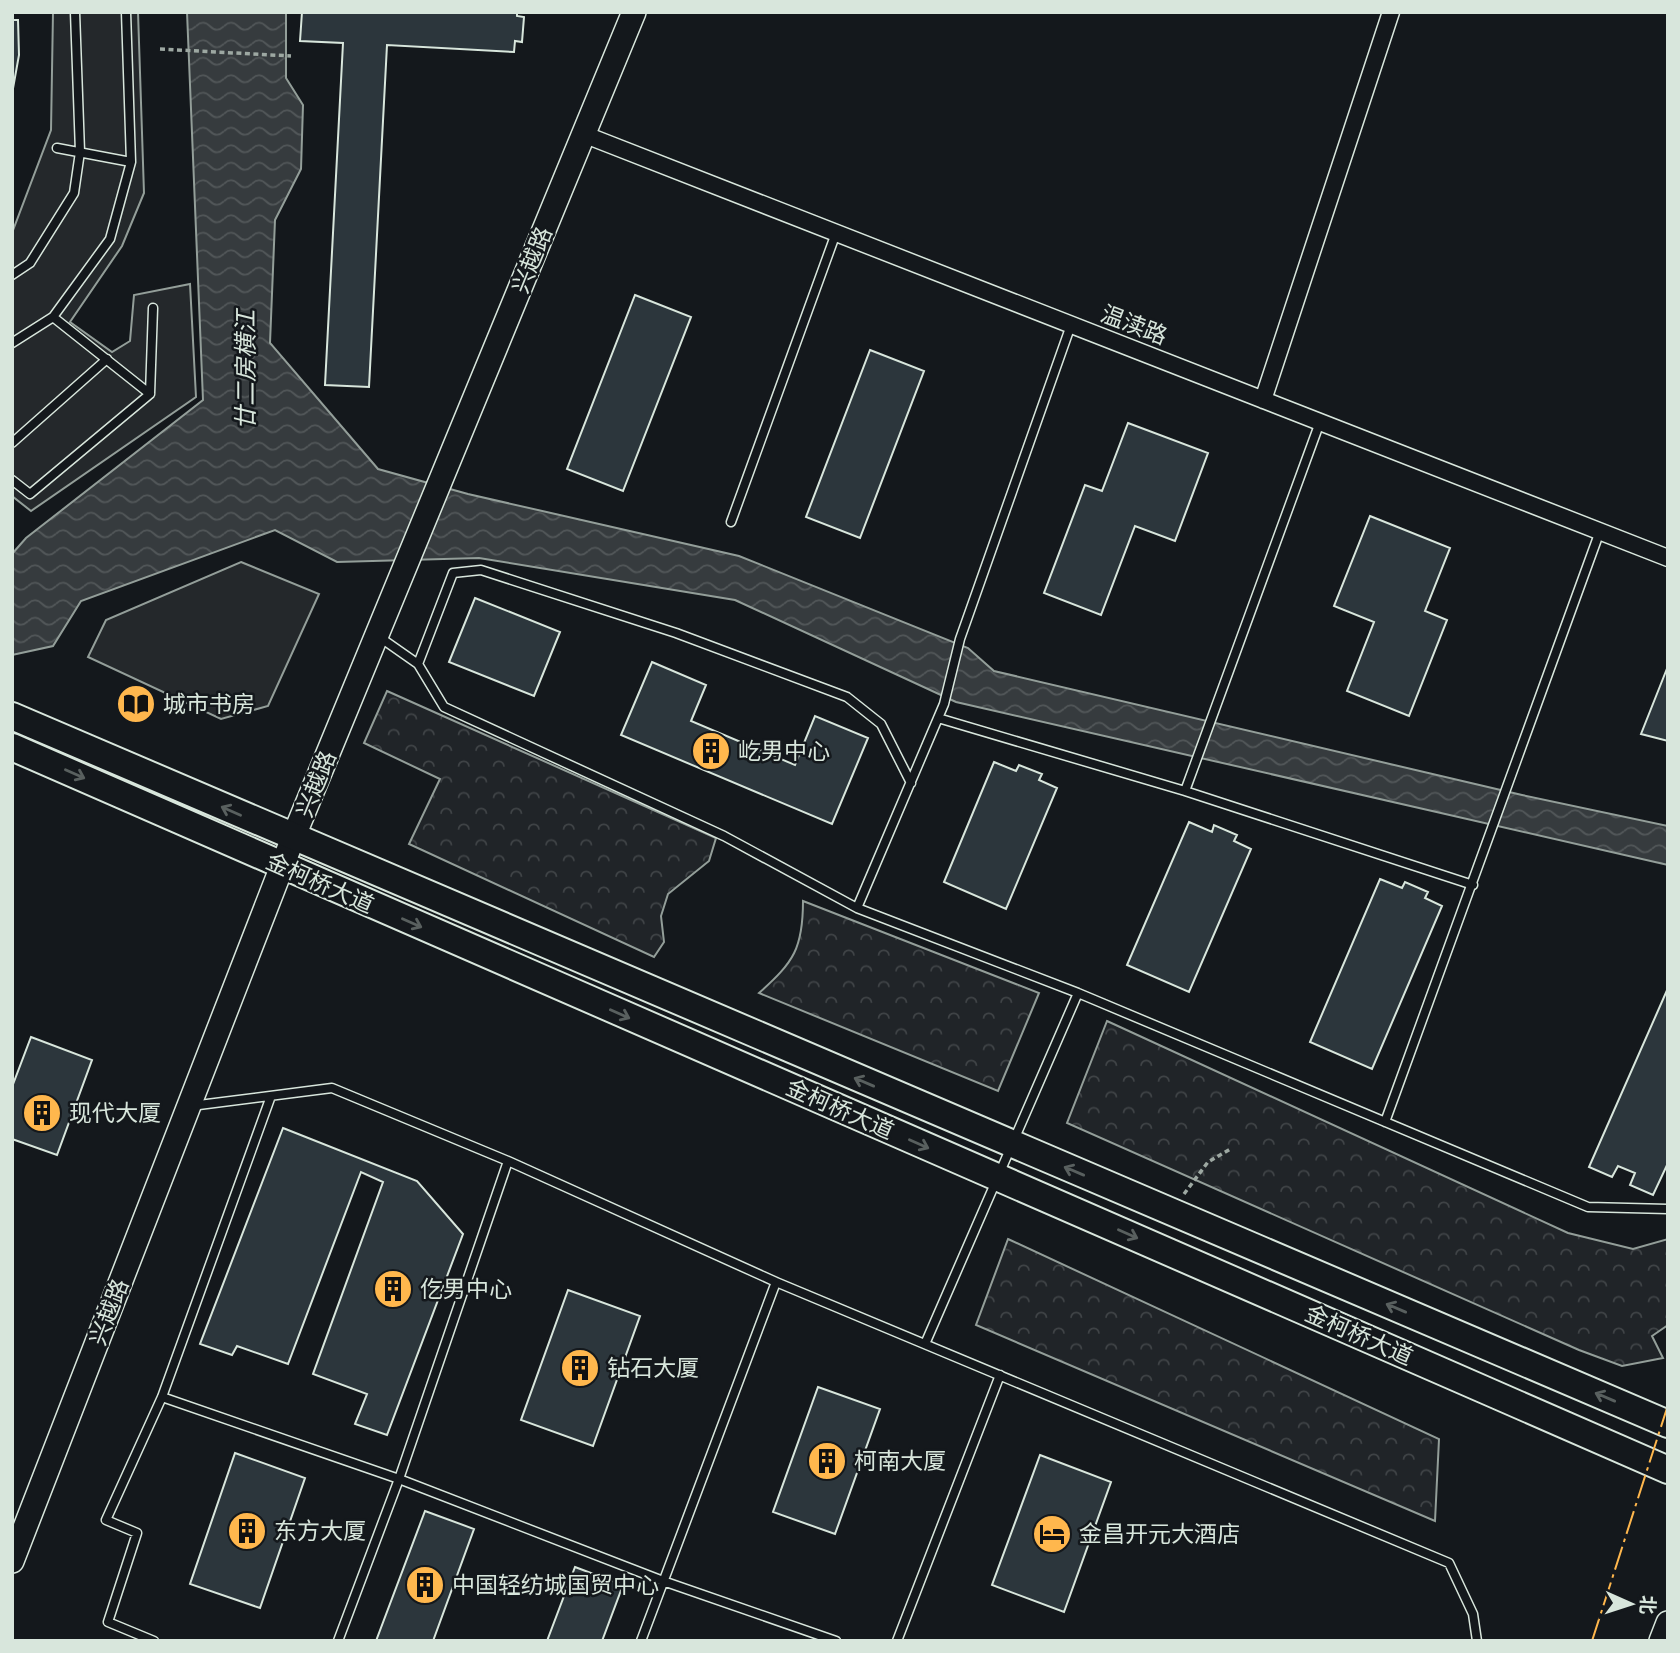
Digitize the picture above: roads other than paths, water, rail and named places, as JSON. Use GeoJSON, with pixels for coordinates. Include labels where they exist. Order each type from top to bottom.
{"type":"FeatureCollection","features":[{"type":"Feature","properties":{"kind":"main road","name":"金柯桥大道"},"geometry":{"type":"LineString","coordinates":[[12,716],[1668,1424]]}},
{"type":"Feature","properties":{"kind":"main road","name":"金柯桥大道"},"geometry":{"type":"LineString","coordinates":[[12,747],[1668,1470]]}},
{"type":"Feature","properties":{"kind":"street","name":"兴越路"},"geometry":{"type":"LineString","coordinates":[[12,1561],[293,838],[634,12]]}},
{"type":"Feature","properties":{"kind":"street"},"geometry":{"type":"LineString","coordinates":[[1264,400],[1391,12]]}},
{"type":"Feature","properties":{"kind":"street","name":"温渎路"},"geometry":{"type":"LineString","coordinates":[[583,134],[1668,558]]}},
{"type":"Feature","properties":{"kind":"street"},"geometry":{"type":"LineString","coordinates":[[1661,1641],[1668,1623]]}},
{"type":"Feature","properties":{"kind":"lane"},"geometry":{"type":"LineString","coordinates":[[12,275],[30,263],[74,193],[80,152],[75,12]]}},
{"type":"Feature","properties":{"kind":"lane"},"geometry":{"type":"LineString","coordinates":[[12,343],[53,317],[110,240],[131,162],[126,12]]}},
{"type":"Feature","properties":{"kind":"lane"},"geometry":{"type":"LineString","coordinates":[[57,148],[131,162]]}},
{"type":"Feature","properties":{"kind":"lane"},"geometry":{"type":"LineString","coordinates":[[731,522],[836,233]]}},
{"type":"Feature","properties":{"kind":"lane"},"geometry":{"type":"LineString","coordinates":[[12,480],[30,495],[150,394],[153,308]]}},
{"type":"Feature","properties":{"kind":"lane"},"geometry":{"type":"LineString","coordinates":[[53,317],[150,394]]}},
{"type":"Feature","properties":{"kind":"lane"},"geometry":{"type":"LineString","coordinates":[[857,908],[944,704],[960,639],[1071,325]]}},
{"type":"Feature","properties":{"kind":"lane"},"geometry":{"type":"LineString","coordinates":[[12,443],[107,359]]}},
{"type":"Feature","properties":{"kind":"lane"},"geometry":{"type":"LineString","coordinates":[[1185,791],[1320,422]]}},
{"type":"Feature","properties":{"kind":"lane"},"geometry":{"type":"LineString","coordinates":[[1385,1122],[1600,531]]}},
{"type":"Feature","properties":{"kind":"lane"},"geometry":{"type":"LineString","coordinates":[[418,664],[453,573],[481,570],[676,633],[847,697],[881,724],[911,783]]}},
{"type":"Feature","properties":{"kind":"lane"},"geometry":{"type":"LineString","coordinates":[[377,635],[418,664],[444,707],[724,836],[857,908],[1078,993],[1588,1207],[1668,1209]]}},
{"type":"Feature","properties":{"kind":"lane"},"geometry":{"type":"LineString","coordinates":[[938,718],[1185,791],[1473,885]]}},
{"type":"Feature","properties":{"kind":"lane"},"geometry":{"type":"LineString","coordinates":[[925,1344],[1078,993]]}},
{"type":"Feature","properties":{"kind":"lane"},"geometry":{"type":"LineString","coordinates":[[189,1106],[332,1088],[508,1161],[776,1282],[1449,1563],[1472,1614],[1477,1641]]}},
{"type":"Feature","properties":{"kind":"lane"},"geometry":{"type":"LineString","coordinates":[[154,1641],[108,1622],[137,1532],[106,1520],[162,1397],[271,1096]]}},
{"type":"Feature","properties":{"kind":"lane"},"geometry":{"type":"LineString","coordinates":[[338,1641],[399,1479],[508,1161]]}},
{"type":"Feature","properties":{"kind":"lane"},"geometry":{"type":"LineString","coordinates":[[641,1641],[776,1282]]}},
{"type":"Feature","properties":{"kind":"lane"},"geometry":{"type":"LineString","coordinates":[[897,1641],[1000,1375]]}},
{"type":"Feature","properties":{"kind":"lane"},"geometry":{"type":"LineString","coordinates":[[162,1397],[399,1479],[663,1581],[836,1641]]}},
{"type":"Feature","properties":{"kind":"water","name":"廿二房横江"},"geometry":{"type":"Polygon","coordinates":[[[187,12],[286,12],[286,78],[303,105],[301,169],[275,220],[270,343],[378,469],[468,494],[739,556],[968,648],[994,671],[1522,795],[1668,826],[1668,865],[956,702],[735,600],[479,558],[337,562],[275,530],[81,601],[53,646],[12,655],[12,554],[26,538],[203,400],[187,12]]]}},
{"type":"Feature","properties":{"kind":"place","name":"城市书房"},"geometry":{"type":"Point","coordinates":[136,704]}},
{"type":"Feature","properties":{"kind":"place","name":"屹男中心"},"geometry":{"type":"Point","coordinates":[711,751]}},
{"type":"Feature","properties":{"kind":"place","name":"现代大厦"},"geometry":{"type":"Point","coordinates":[42,1113]}},
{"type":"Feature","properties":{"kind":"place","name":"仡男中心"},"geometry":{"type":"Point","coordinates":[393,1289]}},
{"type":"Feature","properties":{"kind":"place","name":"钻石大厦"},"geometry":{"type":"Point","coordinates":[580,1368]}},
{"type":"Feature","properties":{"kind":"place","name":"柯南大厦"},"geometry":{"type":"Point","coordinates":[827,1461]}},
{"type":"Feature","properties":{"kind":"place","name":"东方大厦"},"geometry":{"type":"Point","coordinates":[247,1531]}},
{"type":"Feature","properties":{"kind":"place","name":"金昌开元大酒店"},"geometry":{"type":"Point","coordinates":[1052,1534]}},
{"type":"Feature","properties":{"kind":"place","name":"中国轻纺城国贸中心"},"geometry":{"type":"Point","coordinates":[425,1585]}}]}
